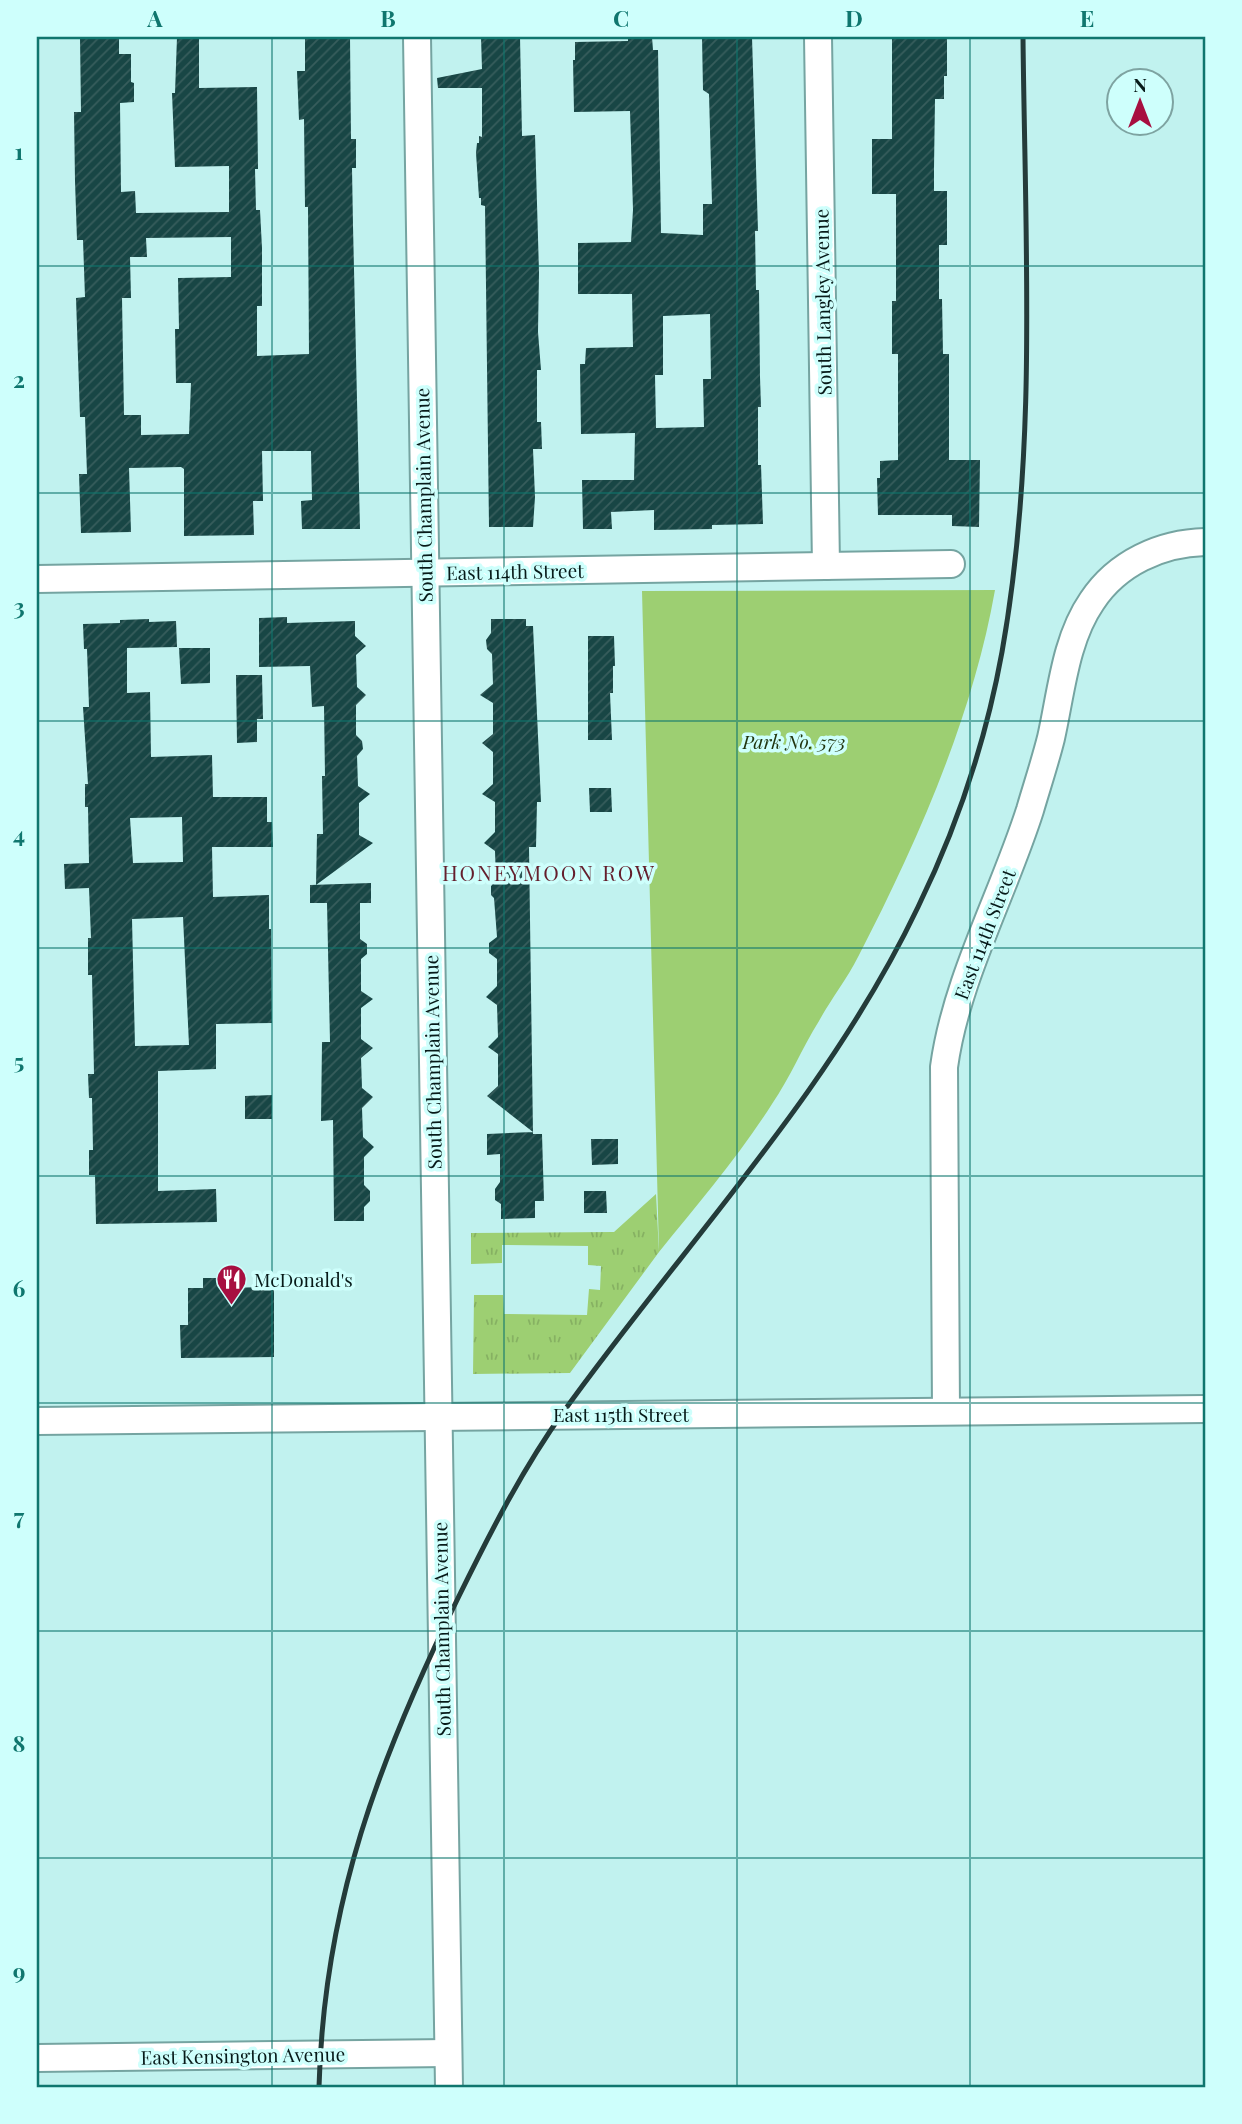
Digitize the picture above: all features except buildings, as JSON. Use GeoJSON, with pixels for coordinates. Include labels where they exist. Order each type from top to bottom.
{"type":"FeatureCollection","features":[{"type":"Feature","properties":{"kind":"street","name":"South Champlain Avenue"},"geometry":{"type":"LineString","coordinates":[[417,37],[449,2087]]}},
{"type":"Feature","properties":{"kind":"street","name":"South Langley Avenue"},"geometry":{"type":"LineString","coordinates":[[818,37],[826,566]]}},
{"type":"Feature","properties":{"kind":"street","name":"East 114th Street"},"geometry":{"type":"LineString","coordinates":[[946,1411],[944,1067],[948,1034],[957,1003],[1006,879],[1030,809],[1050,741],[1066,666],[1091,601],[1111,579],[1135,560],[1166,547],[1205,542]]}},
{"type":"Feature","properties":{"kind":"street","name":"East 114th Street"},"geometry":{"type":"LineString","coordinates":[[37,579],[951,564]]}},
{"type":"Feature","properties":{"kind":"street","name":"East 115th Street"},"geometry":{"type":"LineString","coordinates":[[37,1421],[1205,1409]]}},
{"type":"Feature","properties":{"kind":"street","name":"East Kensington Avenue"},"geometry":{"type":"LineString","coordinates":[[37,2058],[448,2053]]}},
{"type":"Feature","properties":{"kind":"green space","name":"Park No. 573"},"geometry":{"type":"Polygon","coordinates":[[[995,590],[973,684],[958,731],[921,824],[858,957],[759,1123],[718,1180],[659,1252],[642,591],[995,590]]]}},
{"type":"Feature","properties":{"kind":"green space"},"geometry":{"type":"Polygon","coordinates":[[[656,1194],[659,1252],[570,1373],[473,1374],[474,1295],[503,1295],[504,1314],[587,1315],[589,1289],[600,1290],[601,1266],[588,1265],[588,1246],[502,1245],[502,1263],[471,1264],[471,1233],[614,1232],[656,1194]]]}},
{"type":"Feature","properties":{"kind":"railway"},"geometry":{"type":"LineString","coordinates":[[319,2087],[323,2020],[332,1956],[344,1894],[361,1834],[404,1716],[471,1572],[521,1478],[564,1411],[799,1105],[842,1041],[882,975],[918,907],[969,782],[988,718],[1002,652],[1021,499],[1027,345],[1023,37]]}},
{"type":"Feature","properties":{"kind":"place","name":"McDonald's"},"geometry":{"type":"Point","coordinates":[231,1306]}},
{"type":"Feature","properties":{"kind":"district","name":"HONEYMOON ROW"},"geometry":{"type":"Point","coordinates":[549,872]}}]}
